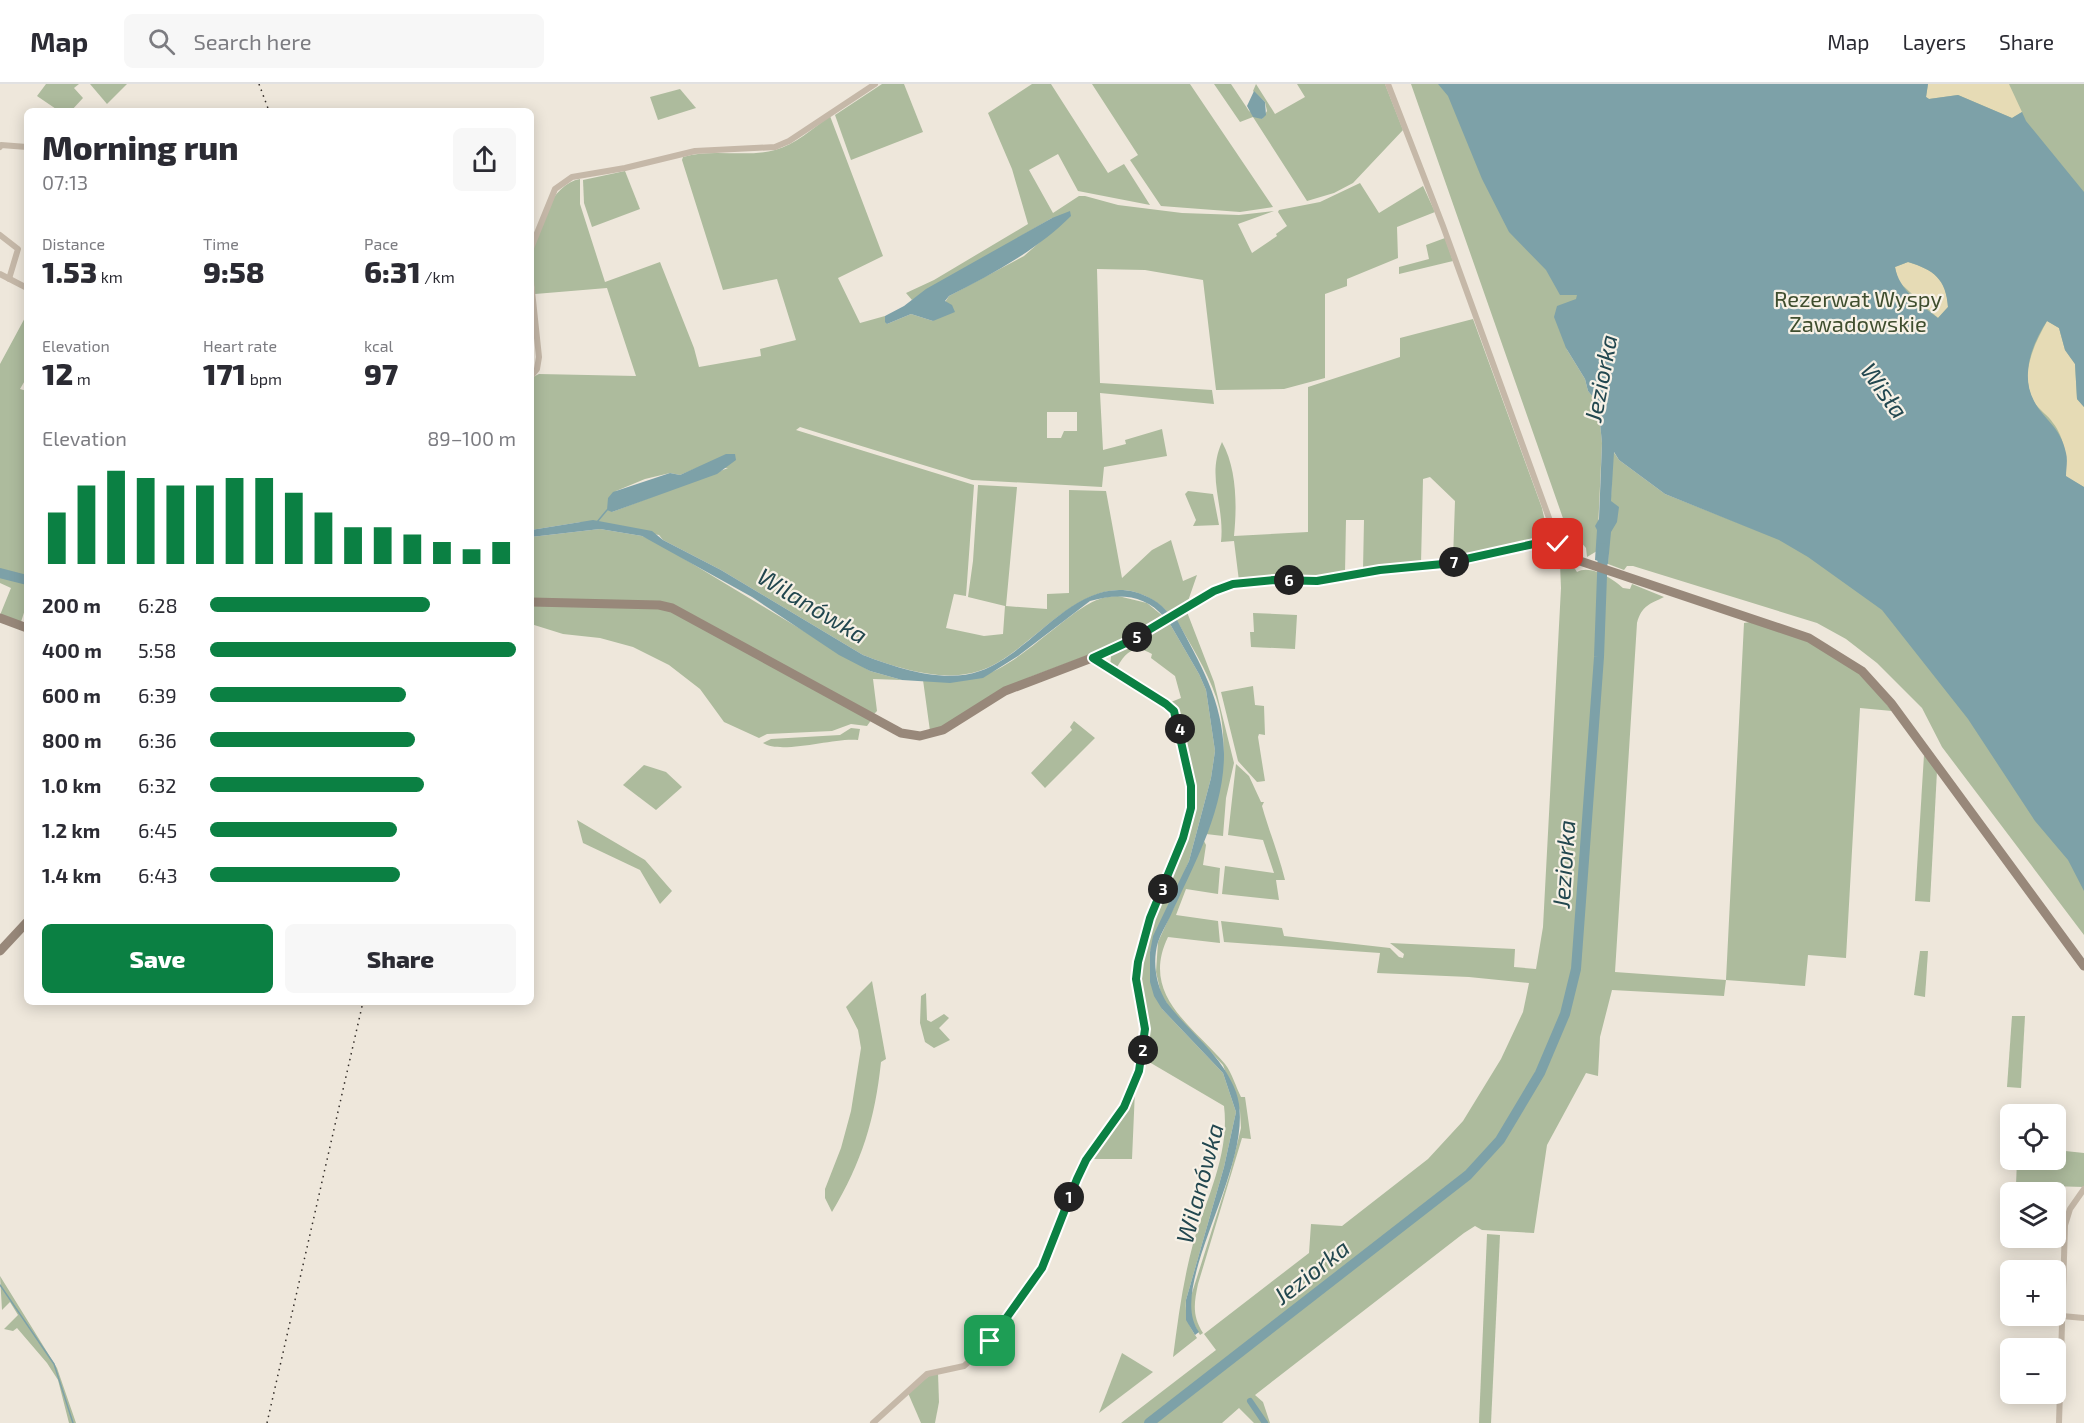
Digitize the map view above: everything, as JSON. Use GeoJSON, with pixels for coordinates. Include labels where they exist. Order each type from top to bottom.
{"type":"FeatureCollection","features":[{"type":"Feature","properties":{"kind":"street"},"geometry":{"type":"LineString","coordinates":[[534,241],[555,189],[572,177],[625,168],[695,151],[775,147],[789,141],[875,84]]}},
{"type":"Feature","properties":{"kind":"street"},"geometry":{"type":"LineString","coordinates":[[1388,84],[1553,528],[1551,542]]}},
{"type":"Feature","properties":{"kind":"street"},"geometry":{"type":"LineString","coordinates":[[0,147],[1,145],[24,147]]}},
{"type":"Feature","properties":{"kind":"street"},"geometry":{"type":"LineString","coordinates":[[0,235],[18,249],[9,279]]}},
{"type":"Feature","properties":{"kind":"street"},"geometry":{"type":"LineString","coordinates":[[0,274],[24,286]]}},
{"type":"Feature","properties":{"kind":"street"},"geometry":{"type":"LineString","coordinates":[[534,310],[539,357],[534,372]]}},
{"type":"Feature","properties":{"kind":"street"},"geometry":{"type":"LineString","coordinates":[[534,602],[658,605],[672,608],[907,735],[927,735],[943,730],[1005,690],[1118,648],[1214,591],[1233,584],[1274,580],[1317,581],[1380,570],[1443,564],[1531,544],[1551,542],[1568,556],[1584,562],[1809,638],[1862,670],[1897,710],[2084,966]]}},
{"type":"Feature","properties":{"kind":"street"},"geometry":{"type":"LineString","coordinates":[[0,618],[24,627]]}},
{"type":"Feature","properties":{"kind":"street"},"geometry":{"type":"LineString","coordinates":[[873,1423],[927,1374],[958,1368],[976,1358],[1027,1293],[1047,1258],[1070,1195],[1086,1160],[1124,1107],[1139,1071],[1145,1029],[1136,979],[1138,962],[1150,918],[1183,838],[1191,808],[1191,786],[1174,711],[1093,658]]}},
{"type":"Feature","properties":{"kind":"street"},"geometry":{"type":"LineString","coordinates":[[0,951],[24,925]]}},
{"type":"Feature","properties":{"kind":"street"},"geometry":{"type":"LineString","coordinates":[[2064,1260],[2065,1225],[2070,1209],[2084,1189]]}},
{"type":"Feature","properties":{"kind":"street"},"geometry":{"type":"LineString","coordinates":[[2066,1316],[2084,1318]]}},
{"type":"Feature","properties":{"kind":"street"},"geometry":{"type":"LineString","coordinates":[[2059,1423],[2062,1326]]}},
{"type":"Feature","properties":{"kind":"green space"},"geometry":{"type":"Polygon","coordinates":[[[46,84],[79,84],[74,88],[83,98],[74,108],[55,108],[37,96],[46,84]]]}},
{"type":"Feature","properties":{"kind":"green space"},"geometry":{"type":"Polygon","coordinates":[[[90,84],[127,84],[107,104],[90,84]]]}},
{"type":"Feature","properties":{"kind":"green space"},"geometry":{"type":"Polygon","coordinates":[[[882,84],[904,84],[923,132],[851,160],[835,115],[882,84]]]}},
{"type":"Feature","properties":{"kind":"green space"},"geometry":{"type":"Polygon","coordinates":[[[1032,84],[1051,84],[1108,173],[1124,164],[1150,205],[1078,191],[1058,154],[1029,170],[1053,213],[1079,196],[1118,205],[1182,213],[1239,215],[1274,211],[1238,224],[1252,253],[1277,236],[1276,234],[1287,226],[1279,210],[1320,202],[1360,183],[1379,213],[1423,186],[1435,212],[1397,227],[1398,258],[1347,279],[1347,286],[1325,294],[1325,378],[1284,389],[1216,390],[1203,280],[1145,270],[1097,269],[1100,383],[1212,390],[1214,404],[1100,393],[1103,450],[1126,444],[1125,440],[1162,429],[1167,456],[1104,467],[1102,487],[972,480],[800,427],[796,430],[974,485],[966,596],[954,594],[946,628],[984,636],[1003,634],[1005,606],[968,597],[978,485],[1017,487],[1006,606],[1047,609],[1047,594],[1069,593],[1069,490],[1106,491],[1122,578],[1152,550],[1171,540],[1183,581],[1197,575],[1187,604],[1169,614],[1154,600],[1145,596],[1135,592],[1113,590],[1093,596],[1073,606],[998,662],[979,671],[965,674],[935,675],[890,665],[863,655],[721,570],[663,540],[659,535],[581,522],[534,530],[534,376],[539,374],[636,376],[607,288],[535,294],[534,243],[540,222],[553,199],[570,182],[580,179],[580,204],[605,282],[660,262],[694,348],[699,367],[761,356],[760,349],[796,340],[777,279],[723,290],[682,160],[683,157],[706,153],[752,153],[775,150],[797,140],[830,116],[883,256],[838,278],[860,323],[885,316],[887,324],[911,314],[933,321],[949,296],[1024,256],[1057,227],[1052,218],[912,300],[906,293],[934,280],[1028,224],[1012,169],[988,113],[1032,84]],[[1047,412],[1047,438],[1061,438],[1064,431],[1077,431],[1077,412],[1047,412]],[[699,467],[680,475],[670,473],[645,479],[616,491],[613,496],[612,512],[728,468],[699,467]]]}},
{"type":"Feature","properties":{"kind":"green space"},"geometry":{"type":"Polygon","coordinates":[[[1092,84],[1190,84],[1273,207],[1240,212],[1161,206],[1130,160],[1138,155],[1092,84]]]}},
{"type":"Feature","properties":{"kind":"green space"},"geometry":{"type":"Polygon","coordinates":[[[1214,84],[1231,84],[1249,111],[1262,119],[1267,111],[1265,102],[1253,91],[1256,84],[1275,114],[1305,97],[1297,84],[1385,84],[1403,130],[1353,183],[1334,193],[1307,201],[1253,117],[1240,122],[1214,84]]]}},
{"type":"Feature","properties":{"kind":"green space","name":"Rezerwat Wyspy Zawadowskie"},"geometry":{"type":"Polygon","coordinates":[[[1411,84],[2084,84],[2084,935],[1942,747],[1922,708],[1877,663],[1846,639],[1817,623],[1633,566],[1627,566],[1624,570],[1608,564],[1613,451],[1619,460],[1665,494],[1779,539],[1566,348],[1585,379],[1588,391],[1598,403],[1602,443],[1597,551],[1587,557],[1586,548],[1565,524],[1411,84]]]}},
{"type":"Feature","properties":{"kind":"green space"},"geometry":{"type":"Polygon","coordinates":[[[680,89],[696,108],[658,120],[650,97],[680,89]]]}},
{"type":"Feature","properties":{"kind":"green space"},"geometry":{"type":"Polygon","coordinates":[[[625,171],[640,209],[592,227],[584,203],[583,180],[625,171]]]}},
{"type":"Feature","properties":{"kind":"green space"},"geometry":{"type":"Polygon","coordinates":[[[1445,238],[1453,261],[1399,274],[1399,267],[1429,259],[1426,245],[1445,238]]]}},
{"type":"Feature","properties":{"kind":"green space"},"geometry":{"type":"Polygon","coordinates":[[[1473,319],[1542,508],[1548,535],[1453,559],[1455,501],[1430,477],[1423,479],[1421,564],[1363,570],[1364,520],[1346,520],[1345,573],[1309,579],[1239,581],[1234,541],[1221,542],[1222,529],[1216,467],[1222,442],[1231,464],[1235,488],[1234,536],[1308,532],[1308,387],[1400,357],[1400,338],[1473,319]]]}},
{"type":"Feature","properties":{"kind":"green space"},"geometry":{"type":"Polygon","coordinates":[[[24,320],[24,382],[20,389],[24,390],[24,612],[21,622],[0,615],[11,588],[0,583],[0,364],[24,320]]]}},
{"type":"Feature","properties":{"kind":"green space"},"geometry":{"type":"Polygon","coordinates":[[[1188,491],[1213,494],[1219,525],[1193,526],[1196,520],[1185,494],[1188,491]]]}},
{"type":"Feature","properties":{"kind":"green space"},"geometry":{"type":"Polygon","coordinates":[[[600,529],[642,536],[658,543],[870,671],[902,680],[873,679],[877,711],[874,714],[669,603],[534,599],[534,537],[600,529]]]}},
{"type":"Feature","properties":{"kind":"green space"},"geometry":{"type":"Polygon","coordinates":[[[1545,546],[1567,562],[1567,567],[1573,566],[1577,572],[1595,571],[1623,588],[1630,589],[1632,584],[1664,597],[1644,609],[1637,623],[1615,972],[1726,980],[1724,996],[1612,990],[1600,1037],[1598,1076],[1586,1073],[1547,1145],[1534,1233],[1482,1230],[1475,1226],[1464,1233],[1255,1395],[1263,1402],[1270,1423],[1254,1423],[1239,1408],[1222,1423],[1121,1423],[1216,1350],[1204,1334],[1309,1253],[1311,1224],[1342,1226],[1428,1159],[1463,1121],[1501,1059],[1523,1012],[1529,983],[1469,977],[1377,973],[1380,953],[1224,942],[1221,921],[1282,928],[1284,936],[1390,948],[1403,958],[1404,954],[1390,943],[1515,949],[1514,967],[1536,969],[1543,927],[1561,588],[1560,564],[1543,554],[1545,546]]]}},
{"type":"Feature","properties":{"kind":"green space"},"geometry":{"type":"Polygon","coordinates":[[[1118,596],[1147,603],[1164,617],[1121,643],[1030,677],[941,728],[930,731],[923,680],[946,682],[984,675],[1016,658],[1089,604],[1102,598],[1118,596]]]}},
{"type":"Feature","properties":{"kind":"green space"},"geometry":{"type":"Polygon","coordinates":[[[534,605],[655,607],[672,611],[872,719],[867,726],[851,724],[832,731],[767,734],[759,738],[724,722],[700,689],[669,665],[633,647],[600,638],[563,634],[534,625],[534,605]]]}},
{"type":"Feature","properties":{"kind":"green space"},"geometry":{"type":"Polygon","coordinates":[[[1187,612],[1214,682],[1234,763],[1226,798],[1223,836],[1206,834],[1220,784],[1223,731],[1216,697],[1208,677],[1176,619],[1187,612]]]}},
{"type":"Feature","properties":{"kind":"green space"},"geometry":{"type":"Polygon","coordinates":[[[1253,613],[1297,615],[1295,649],[1251,647],[1250,632],[1254,632],[1253,613]]]}},
{"type":"Feature","properties":{"kind":"green space"},"geometry":{"type":"Polygon","coordinates":[[[1750,622],[1807,641],[1862,674],[1892,711],[1860,708],[1846,958],[1808,955],[1805,986],[1726,980],[1744,623],[1750,622]]]}},
{"type":"Feature","properties":{"kind":"green space"},"geometry":{"type":"Polygon","coordinates":[[[1165,624],[1170,624],[1206,690],[1215,751],[1211,778],[1189,861],[1150,952],[1162,1009],[1223,1073],[1236,1112],[1224,1167],[1186,1300],[1188,1320],[1197,1338],[1173,1357],[1189,1258],[1216,1176],[1224,1141],[1224,1106],[1144,1059],[1148,1024],[1138,977],[1140,964],[1153,916],[1186,837],[1193,783],[1181,721],[1171,702],[1181,698],[1175,676],[1151,658],[1152,654],[1139,650],[1126,655],[1115,671],[1110,668],[1111,656],[1114,653],[1165,624]]]}},
{"type":"Feature","properties":{"kind":"green space"},"geometry":{"type":"Polygon","coordinates":[[[1253,686],[1255,705],[1264,706],[1265,735],[1259,734],[1258,737],[1265,781],[1257,782],[1238,761],[1221,692],[1253,686]]]}},
{"type":"Feature","properties":{"kind":"green space"},"geometry":{"type":"Polygon","coordinates":[[[1074,721],[1095,738],[1045,788],[1031,773],[1072,730],[1070,727],[1074,721]]]}},
{"type":"Feature","properties":{"kind":"green space"},"geometry":{"type":"Polygon","coordinates":[[[851,728],[860,729],[858,740],[795,747],[772,746],[763,743],[771,739],[840,735],[851,728]]]}},
{"type":"Feature","properties":{"kind":"green space"},"geometry":{"type":"Polygon","coordinates":[[[1924,755],[1937,771],[1930,902],[1915,901],[1924,755]]]}},
{"type":"Feature","properties":{"kind":"green space"},"geometry":{"type":"Polygon","coordinates":[[[1236,764],[1249,776],[1261,802],[1264,802],[1262,806],[1285,880],[1276,880],[1279,900],[1222,894],[1225,866],[1274,873],[1263,840],[1228,835],[1236,764]]]}},
{"type":"Feature","properties":{"kind":"green space"},"geometry":{"type":"Polygon","coordinates":[[[644,765],[666,772],[682,787],[656,810],[623,785],[644,765]]]}},
{"type":"Feature","properties":{"kind":"green space"},"geometry":{"type":"Polygon","coordinates":[[[577,820],[645,860],[672,891],[660,904],[640,870],[583,843],[577,820]]]}},
{"type":"Feature","properties":{"kind":"green space"},"geometry":{"type":"Polygon","coordinates":[[[1204,841],[1206,845],[1203,865],[1220,868],[1218,894],[1186,889],[1176,915],[1218,921],[1220,943],[1168,937],[1161,958],[1160,976],[1165,992],[1174,1008],[1225,1064],[1241,1097],[1245,1097],[1251,1139],[1242,1138],[1198,1284],[1195,1309],[1197,1321],[1203,1333],[1200,1335],[1190,1317],[1191,1296],[1230,1173],[1241,1128],[1240,1111],[1223,1065],[1171,1010],[1161,994],[1156,972],[1158,942],[1204,841]]]}},
{"type":"Feature","properties":{"kind":"green space"},"geometry":{"type":"Polygon","coordinates":[[[1920,951],[1928,951],[1925,997],[1914,995],[1920,951]]]}},
{"type":"Feature","properties":{"kind":"green space"},"geometry":{"type":"Polygon","coordinates":[[[872,981],[886,1059],[881,1062],[866,1140],[832,1212],[825,1198],[825,1189],[841,1148],[851,1111],[861,1048],[858,1030],[846,1007],[872,981]]]}},
{"type":"Feature","properties":{"kind":"green space"},"geometry":{"type":"Polygon","coordinates":[[[926,993],[927,1020],[931,1022],[944,1014],[949,1018],[939,1028],[950,1040],[934,1048],[925,1042],[920,1023],[921,996],[926,993]]]}},
{"type":"Feature","properties":{"kind":"green space"},"geometry":{"type":"Polygon","coordinates":[[[2012,1016],[2025,1016],[2021,1088],[2007,1087],[2012,1016]]]}},
{"type":"Feature","properties":{"kind":"green space"},"geometry":{"type":"Polygon","coordinates":[[[1135,1090],[1132,1159],[1090,1159],[1115,1125],[1135,1090]]]}},
{"type":"Feature","properties":{"kind":"green space"},"geometry":{"type":"Polygon","coordinates":[[[2066,1151],[2084,1153],[2084,1187],[2066,1186],[2066,1182],[2016,1182],[2017,1170],[2066,1170],[2066,1151]]]}},
{"type":"Feature","properties":{"kind":"green space"},"geometry":{"type":"Polygon","coordinates":[[[1487,1234],[1500,1235],[1491,1423],[1479,1423],[1487,1234]]]}},
{"type":"Feature","properties":{"kind":"green space"},"geometry":{"type":"Polygon","coordinates":[[[0,1276],[57,1368],[76,1423],[69,1423],[58,1380],[47,1363],[17,1328],[13,1331],[4,1329],[18,1315],[10,1302],[2,1310],[0,1276]]]}},
{"type":"Feature","properties":{"kind":"green space"},"geometry":{"type":"Polygon","coordinates":[[[1122,1353],[1153,1372],[1099,1413],[1122,1353]]]}},
{"type":"Feature","properties":{"kind":"green space"},"geometry":{"type":"Polygon","coordinates":[[[938,1373],[939,1402],[935,1423],[921,1423],[908,1393],[929,1376],[938,1373]]]}},
{"type":"Feature","properties":{"kind":"sand"},"geometry":{"type":"Polygon","coordinates":[[[1928,84],[2009,84],[2022,112],[2012,118],[1958,95],[1929,99],[1926,97],[1928,84]]]}},
{"type":"Feature","properties":{"kind":"sand"},"geometry":{"type":"Polygon","coordinates":[[[1908,262],[1932,272],[1945,289],[1948,307],[1938,318],[1898,281],[1895,267],[1908,262]]]}},
{"type":"Feature","properties":{"kind":"sand"},"geometry":{"type":"Polygon","coordinates":[[[2047,321],[2059,328],[2065,350],[2075,364],[2077,399],[2084,407],[2084,487],[2066,477],[2065,456],[2060,435],[2051,420],[2036,405],[2030,391],[2028,370],[2030,360],[2047,321]]]}},
{"type":"Feature","properties":{"kind":"water","name":"Rezerwat Wyspy Zawadowskie"},"geometry":{"type":"Polygon","coordinates":[[[1438,84],[1928,84],[1926,97],[1929,99],[1958,95],[2012,118],[2022,112],[2026,121],[2084,192],[2084,407],[2077,399],[2075,364],[2065,350],[2059,328],[2047,321],[2033,350],[2028,381],[2034,401],[2064,444],[2067,459],[2066,476],[2084,487],[2084,891],[2068,860],[2035,821],[1968,719],[1882,610],[1808,557],[1779,540],[1665,494],[1619,460],[1614,452],[1611,501],[1619,507],[1617,522],[1611,532],[1608,564],[1595,560],[1597,530],[1595,526],[1599,519],[1602,443],[1598,403],[1588,391],[1585,379],[1566,348],[1554,317],[1557,306],[1576,299],[1577,295],[1560,295],[1546,270],[1509,232],[1482,179],[1448,96],[1438,84]],[[1908,262],[1895,267],[1901,283],[1918,302],[1938,318],[1948,307],[1945,289],[1932,272],[1908,262]]]}},
{"type":"Feature","properties":{"kind":"water"},"geometry":{"type":"Polygon","coordinates":[[[1254,91],[1265,102],[1266,115],[1262,119],[1253,117],[1247,106],[1254,91]]]}},
{"type":"Feature","properties":{"kind":"water"},"geometry":{"type":"Polygon","coordinates":[[[1070,211],[1071,216],[1044,240],[998,270],[949,296],[945,301],[952,305],[955,312],[933,321],[911,314],[887,324],[885,322],[885,316],[904,306],[926,289],[1052,218],[1070,211]]]}},
{"type":"Feature","properties":{"kind":"water"},"geometry":{"type":"Polygon","coordinates":[[[726,454],[735,454],[736,460],[717,474],[612,512],[607,510],[608,498],[613,492],[670,473],[680,475],[726,454]]]}},
{"type":"Feature","properties":{"kind":"water"},"geometry":{"type":"Polygon","coordinates":[[[593,520],[652,531],[663,540],[721,570],[863,655],[905,669],[936,675],[966,675],[999,662],[1073,606],[1092,595],[1113,590],[1135,592],[1158,603],[1169,614],[1164,617],[1148,604],[1130,597],[1100,598],[1090,601],[1018,656],[983,678],[950,683],[902,680],[870,671],[839,655],[752,597],[642,536],[600,529],[534,537],[534,530],[593,520]]]}},
{"type":"Feature","properties":{"kind":"water"},"geometry":{"type":"Polygon","coordinates":[[[1176,618],[1215,699],[1223,735],[1223,776],[1206,838],[1159,939],[1155,958],[1156,974],[1167,1003],[1215,1056],[1230,1079],[1236,1092],[1240,1120],[1235,1152],[1226,1185],[1193,1284],[1192,1311],[1199,1332],[1195,1335],[1186,1320],[1186,1300],[1224,1167],[1236,1112],[1223,1073],[1162,1009],[1154,996],[1150,982],[1150,952],[1153,936],[1189,861],[1211,778],[1215,751],[1206,690],[1170,624],[1176,618]]]}},
{"type":"Feature","properties":{"kind":"waterway"},"geometry":{"type":"LineString","coordinates":[[597,522],[607,510]]}},
{"type":"Feature","properties":{"kind":"waterway","name":"Jeziorka"},"geometry":{"type":"LineString","coordinates":[[1149,1423],[1468,1175],[1500,1140],[1540,1073],[1565,1014],[1576,969],[1599,657],[1603,548]]}},
{"type":"Feature","properties":{"kind":"waterway","name":"Wilanówka"},"geometry":{"type":"LineString","coordinates":[[0,573],[24,579]]}},
{"type":"Feature","properties":{"kind":"waterway"},"geometry":{"type":"LineString","coordinates":[[0,1285],[54,1364],[73,1423]]}},
{"type":"Feature","properties":{"kind":"waterway"},"geometry":{"type":"LineString","coordinates":[[1250,1401],[1265,1423]]}},
{"type":"Feature","properties":{"kind":"railway"},"geometry":{"type":"LineString","coordinates":[[259,84],[268,108]]}},
{"type":"Feature","properties":{"kind":"railway"},"geometry":{"type":"LineString","coordinates":[[267,1423],[362,1005]]}},
{"type":"Feature","properties":{"kind":"route"},"geometry":{"type":"LineString","coordinates":[[990,1341],[1027,1293],[1042,1268],[1064,1209],[1086,1160],[1124,1107],[1136,1080],[1145,1037],[1136,979],[1141,946],[1183,838],[1191,808],[1191,786],[1179,723],[1174,711],[1170,706],[1110,671],[1093,658],[1118,648],[1214,591],[1233,584],[1274,580],[1317,581],[1380,570],[1443,564],[1543,542],[1558,544]]}},
{"type":"Feature","properties":{"kind":"water label","name":"Wisła"},"geometry":{"type":"Point","coordinates":[1885,390]}}]}
